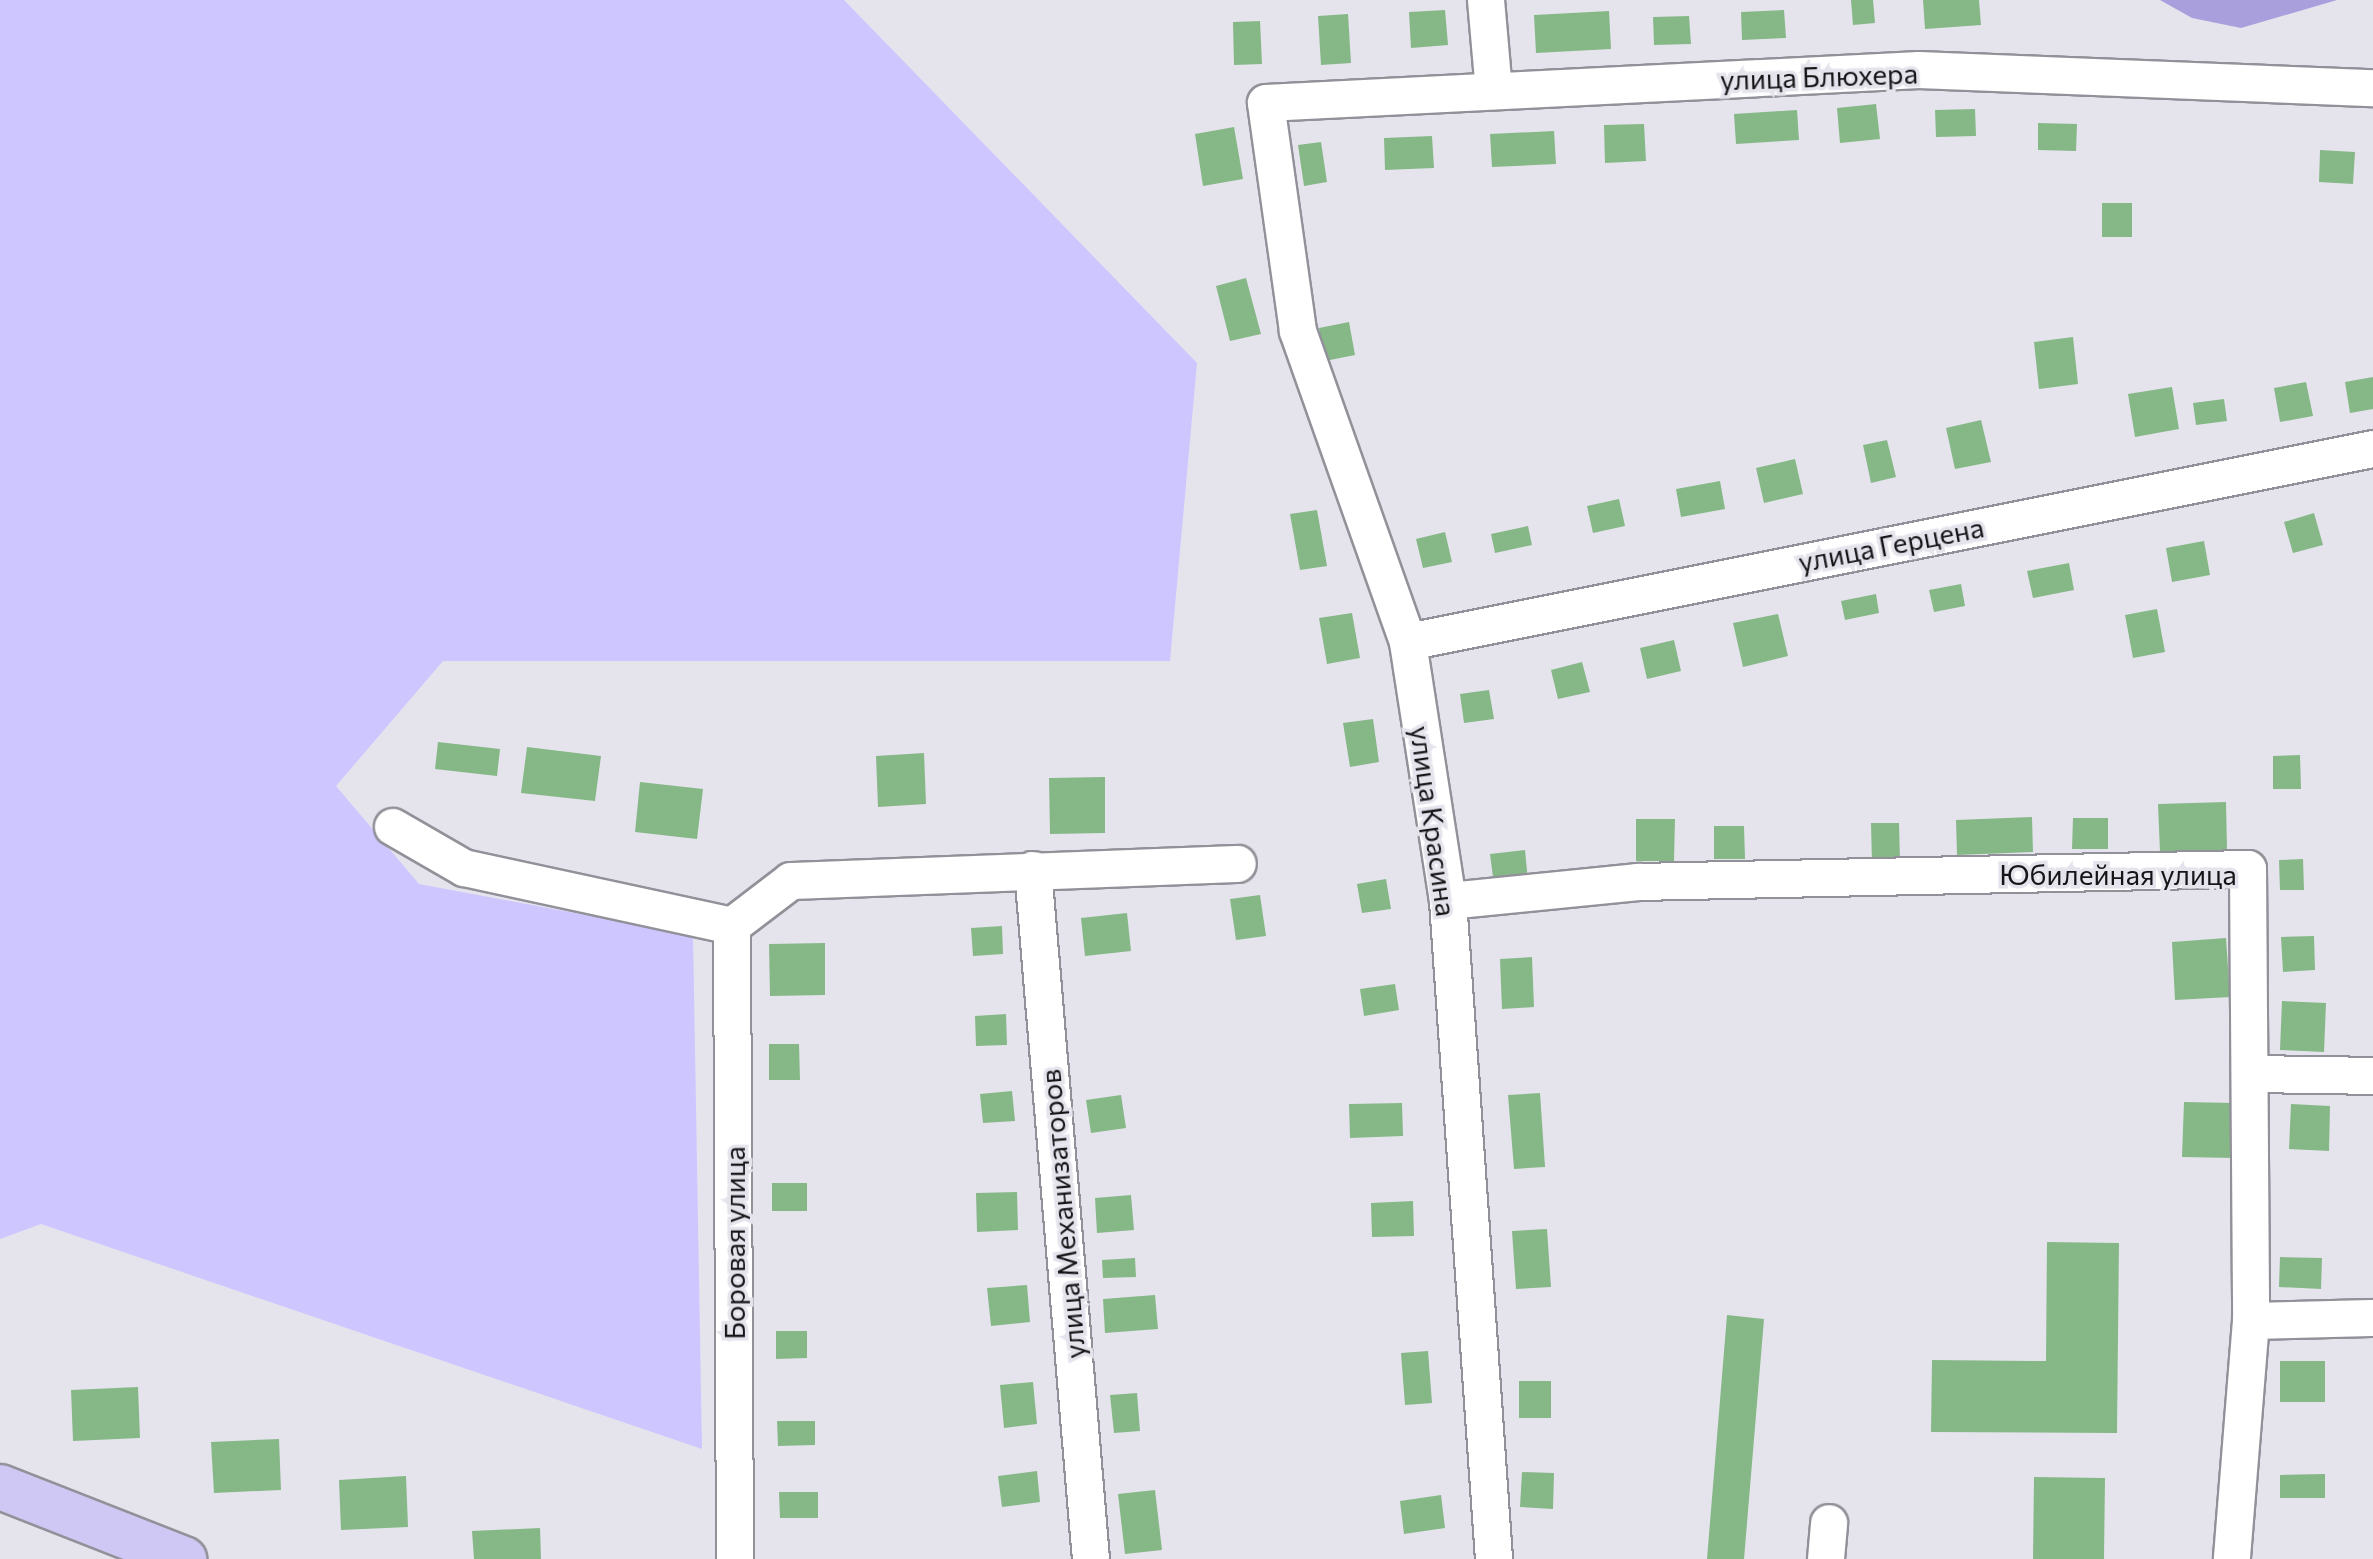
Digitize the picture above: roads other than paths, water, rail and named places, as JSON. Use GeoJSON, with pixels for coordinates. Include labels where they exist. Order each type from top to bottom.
{"type":"FeatureCollection","features":[{"type":"Feature","properties":{"kind":"main road"},"geometry":{"type":"LineString","coordinates":[[0,1487],[184,1559]]}},
{"type":"Feature","properties":{"kind":"street"},"geometry":{"type":"LineString","coordinates":[[1486,0],[1494,91]]}},
{"type":"Feature","properties":{"kind":"street","name":"улица Блюхера"},"geometry":{"type":"LineString","coordinates":[[1266,103],[1919,70],[2373,88]]}},
{"type":"Feature","properties":{"kind":"street","name":"улица Красина"},"geometry":{"type":"LineString","coordinates":[[1266,103],[1298,331],[1408,642],[1448,901],[1494,1559]]}},
{"type":"Feature","properties":{"kind":"street","name":"улица Герцена"},"geometry":{"type":"LineString","coordinates":[[1408,642],[2373,449]]}},
{"type":"Feature","properties":{"kind":"street"},"geometry":{"type":"LineString","coordinates":[[393,827],[464,868],[732,926],[791,881],[1238,864]]}},
{"type":"Feature","properties":{"kind":"street","name":"Юбилейная улица"},"geometry":{"type":"LineString","coordinates":[[1448,901],[1638,882],[2248,869],[2252,1074],[2251,1321],[2232,1559]]}},
{"type":"Feature","properties":{"kind":"street","name":"улица Механизаторов"},"geometry":{"type":"LineString","coordinates":[[1033,870],[1091,1559]]}},
{"type":"Feature","properties":{"kind":"street","name":"Боровая улица"},"geometry":{"type":"LineString","coordinates":[[732,926],[735,1559]]}},
{"type":"Feature","properties":{"kind":"street"},"geometry":{"type":"LineString","coordinates":[[2252,1074],[2373,1076]]}},
{"type":"Feature","properties":{"kind":"street"},"geometry":{"type":"LineString","coordinates":[[2251,1321],[2373,1318]]}},
{"type":"Feature","properties":{"kind":"street"},"geometry":{"type":"LineString","coordinates":[[1826,1559],[1829,1523]]}}]}
